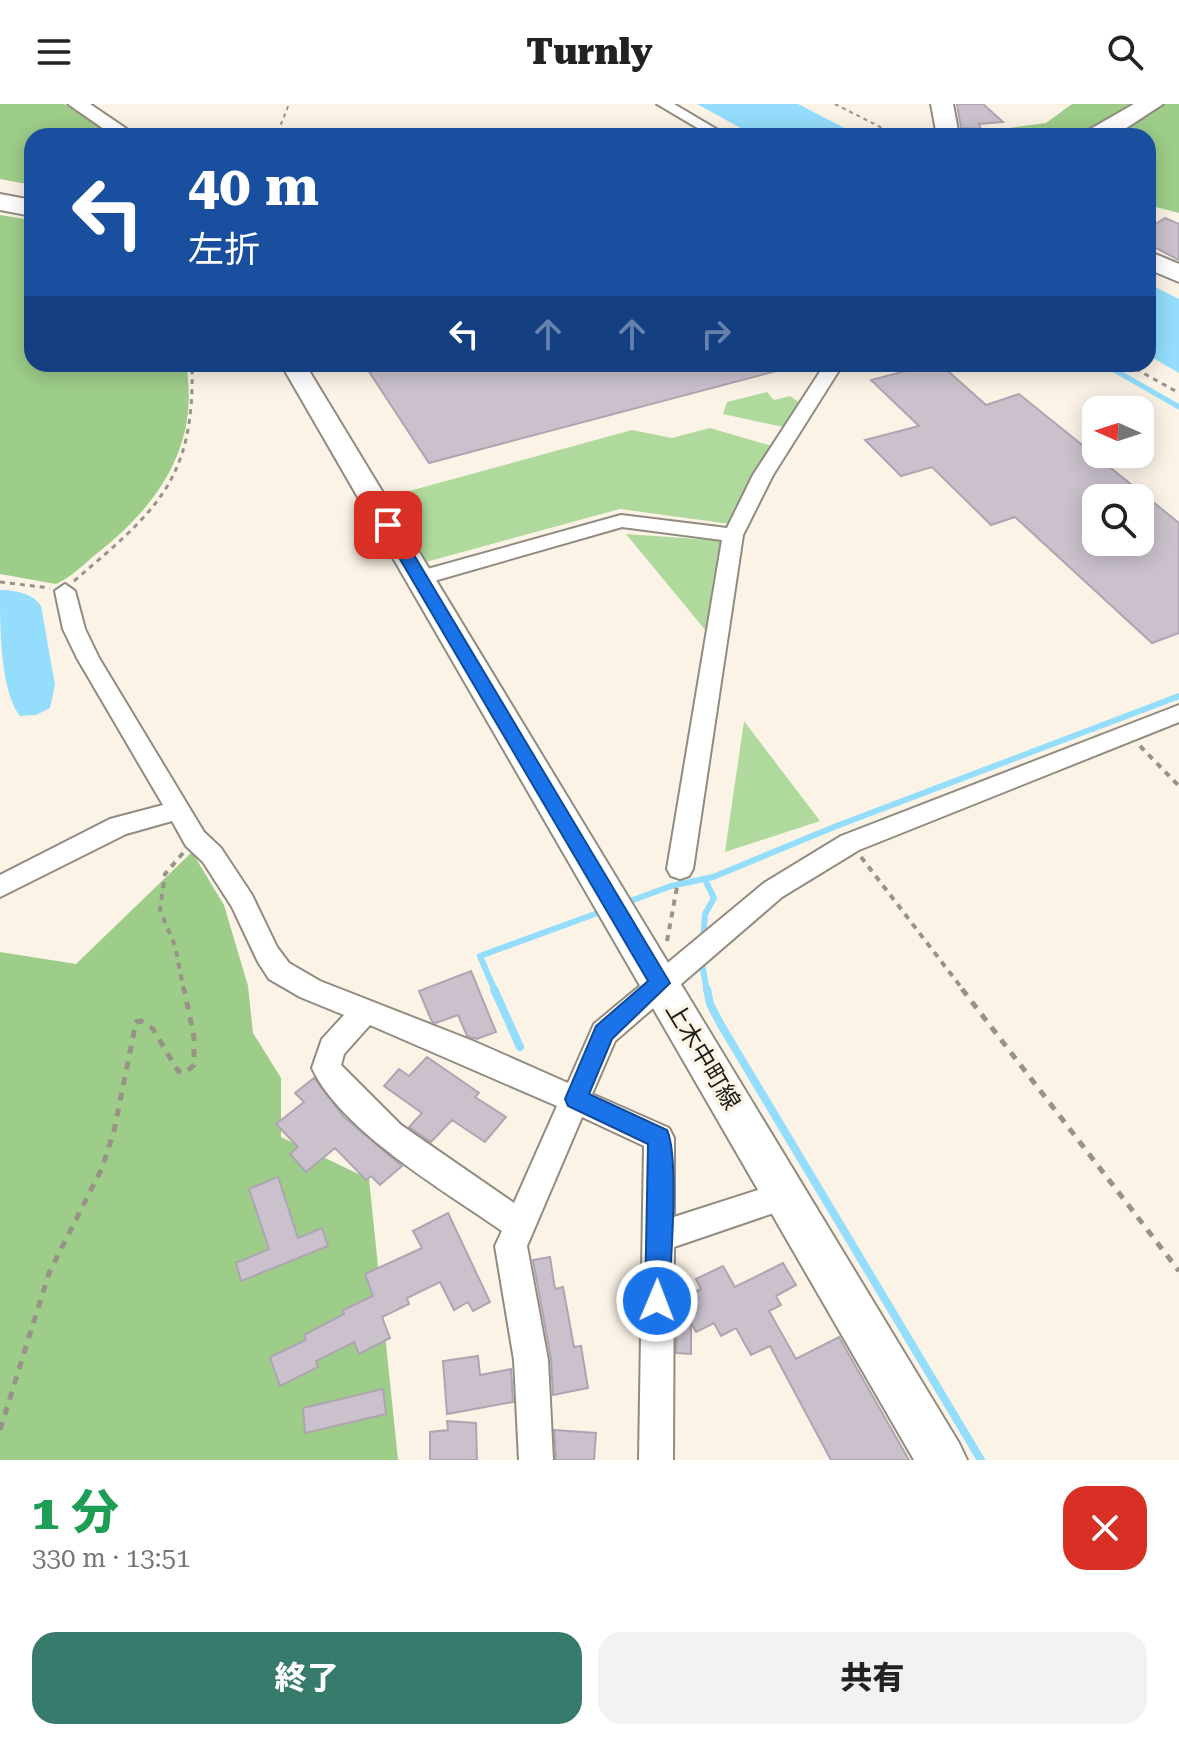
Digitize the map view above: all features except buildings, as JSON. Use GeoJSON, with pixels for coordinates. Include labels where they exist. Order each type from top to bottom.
{"type":"FeatureCollection","features":[{"type":"Feature","properties":{"kind":"highway"},"geometry":{"type":"LineString","coordinates":[[942,104],[944,128]]}},
{"type":"Feature","properties":{"kind":"highway"},"geometry":{"type":"LineString","coordinates":[[1110,128],[1151,104]]}},
{"type":"Feature","properties":{"kind":"highway"},"geometry":{"type":"LineString","coordinates":[[1138,128],[1176,104]]}},
{"type":"Feature","properties":{"kind":"highway"},"geometry":{"type":"LineString","coordinates":[[0,190],[24,194]]}},
{"type":"Feature","properties":{"kind":"highway"},"geometry":{"type":"LineString","coordinates":[[0,202],[24,206]]}},
{"type":"Feature","properties":{"kind":"highway"},"geometry":{"type":"LineString","coordinates":[[1156,263],[1179,274]]}},
{"type":"Feature","properties":{"kind":"main road"},"geometry":{"type":"LineString","coordinates":[[77,104],[114,128]]}},
{"type":"Feature","properties":{"kind":"main road","name":"上木中町線"},"geometry":{"type":"LineString","coordinates":[[298,372],[942,1460]]}},
{"type":"Feature","properties":{"kind":"street"},"geometry":{"type":"LineString","coordinates":[[664,104],[707,128]]}},
{"type":"Feature","properties":{"kind":"street"},"geometry":{"type":"LineString","coordinates":[[680,869],[733,535],[763,475],[829,372]]}},
{"type":"Feature","properties":{"kind":"street"},"geometry":{"type":"LineString","coordinates":[[420,578],[621,521],[733,535]]}},
{"type":"Feature","properties":{"kind":"street"},"geometry":{"type":"LineString","coordinates":[[70,584],[74,629],[88,658],[195,839],[212,855],[243,902],[267,954],[279,971],[310,989],[576,1099],[659,1138],[656,1460]]}},
{"type":"Feature","properties":{"kind":"street"},"geometry":{"type":"LineString","coordinates":[[536,1460],[531,1360],[511,1246],[604,1033],[773,890],[850,843],[1179,713]]}},
{"type":"Feature","properties":{"kind":"street"},"geometry":{"type":"LineString","coordinates":[[0,887],[119,826],[180,810]]}},
{"type":"Feature","properties":{"kind":"street"},"geometry":{"type":"LineString","coordinates":[[365,1011],[332,1048],[326,1068],[340,1088],[375,1121],[518,1224]]}},
{"type":"Feature","properties":{"kind":"street"},"geometry":{"type":"LineString","coordinates":[[657,1237],[786,1195]]}},
{"type":"Feature","properties":{"kind":"path"},"geometry":{"type":"LineString","coordinates":[[279,128],[289,104]]}},
{"type":"Feature","properties":{"kind":"path"},"geometry":{"type":"LineString","coordinates":[[835,104],[882,128]]}},
{"type":"Feature","properties":{"kind":"path"},"geometry":{"type":"LineString","coordinates":[[0,582],[70,584],[142,523],[171,483],[179,464],[193,407],[192,372]]}},
{"type":"Feature","properties":{"kind":"path"},"geometry":{"type":"LineString","coordinates":[[1141,372],[1179,393]]}},
{"type":"Feature","properties":{"kind":"path"},"geometry":{"type":"LineString","coordinates":[[1127,733],[1179,786]]}},
{"type":"Feature","properties":{"kind":"path"},"geometry":{"type":"LineString","coordinates":[[0,1430],[49,1273],[102,1168],[110,1144],[126,1081],[132,1031],[136,1022],[141,1021],[153,1029],[178,1071],[185,1073],[194,1065],[194,1037],[175,946],[160,910],[165,874],[195,839]]}},
{"type":"Feature","properties":{"kind":"path"},"geometry":{"type":"LineString","coordinates":[[850,843],[1179,1271]]}},
{"type":"Feature","properties":{"kind":"path"},"geometry":{"type":"LineString","coordinates":[[660,983],[680,869]]}},
{"type":"Feature","properties":{"kind":"green space"},"geometry":{"type":"Polygon","coordinates":[[[0,104],[64,104],[100,128],[24,128],[24,184],[0,179],[0,104]]]}},
{"type":"Feature","properties":{"kind":"green space"},"geometry":{"type":"Polygon","coordinates":[[[1072,104],[1179,104],[1179,213],[1156,207],[1156,128],[1008,128],[1046,123],[1072,104]]]}},
{"type":"Feature","properties":{"kind":"green space"},"geometry":{"type":"Polygon","coordinates":[[[0,215],[24,219],[24,372],[187,372],[189,393],[181,446],[171,470],[141,513],[73,573],[56,584],[0,574],[0,215]]]}},
{"type":"Feature","properties":{"kind":"green space"},"geometry":{"type":"Polygon","coordinates":[[[767,392],[774,400],[790,396],[799,402],[783,427],[723,414],[727,402],[767,392]]]}},
{"type":"Feature","properties":{"kind":"green space"},"geometry":{"type":"Polygon","coordinates":[[[710,428],[772,446],[739,499],[730,524],[620,509],[426,562],[391,496],[632,430],[672,438],[710,428]]]}},
{"type":"Feature","properties":{"kind":"green space"},"geometry":{"type":"Polygon","coordinates":[[[626,534],[726,541],[711,637],[626,534]]]}},
{"type":"Feature","properties":{"kind":"green space"},"geometry":{"type":"Polygon","coordinates":[[[744,721],[820,821],[725,852],[744,721]]]}},
{"type":"Feature","properties":{"kind":"green space"},"geometry":{"type":"Polygon","coordinates":[[[192,852],[224,905],[248,986],[253,1033],[281,1078],[281,1137],[369,1179],[398,1460],[0,1460],[0,952],[76,964],[192,852]]]}},
{"type":"Feature","properties":{"kind":"water"},"geometry":{"type":"Polygon","coordinates":[[[697,104],[798,104],[844,128],[740,128],[697,104]]]}},
{"type":"Feature","properties":{"kind":"water"},"geometry":{"type":"Polygon","coordinates":[[[1156,287],[1179,299],[1179,373],[1156,360],[1156,287]]]}},
{"type":"Feature","properties":{"kind":"water"},"geometry":{"type":"Polygon","coordinates":[[[0,590],[28,595],[41,606],[55,685],[50,708],[36,715],[20,716],[8,691],[2,657],[0,590]]]}},
{"type":"Feature","properties":{"kind":"waterway"},"geometry":{"type":"LineString","coordinates":[[1118,372],[1179,407]]}},
{"type":"Feature","properties":{"kind":"waterway"},"geometry":{"type":"LineString","coordinates":[[625,903],[671,886],[713,877],[834,827],[1179,696]]}},
{"type":"Feature","properties":{"kind":"waterway"},"geometry":{"type":"LineString","coordinates":[[703,940],[705,914],[714,898],[705,880]]}},
{"type":"Feature","properties":{"kind":"waterway"},"geometry":{"type":"LineString","coordinates":[[495,991],[480,956],[603,911]]}},
{"type":"Feature","properties":{"kind":"waterway"},"geometry":{"type":"LineString","coordinates":[[701,959],[707,991]]}},
{"type":"Feature","properties":{"kind":"waterway"},"geometry":{"type":"LineString","coordinates":[[494,989],[520,1047]]}},
{"type":"Feature","properties":{"kind":"waterway"},"geometry":{"type":"LineString","coordinates":[[707,989],[710,1004],[721,1025],[981,1460]]}},
{"type":"Feature","properties":{"kind":"route"},"geometry":{"type":"LineString","coordinates":[[388,525],[660,983],[604,1033],[576,1099],[659,1138],[661,1172],[657,1301]]}}]}
